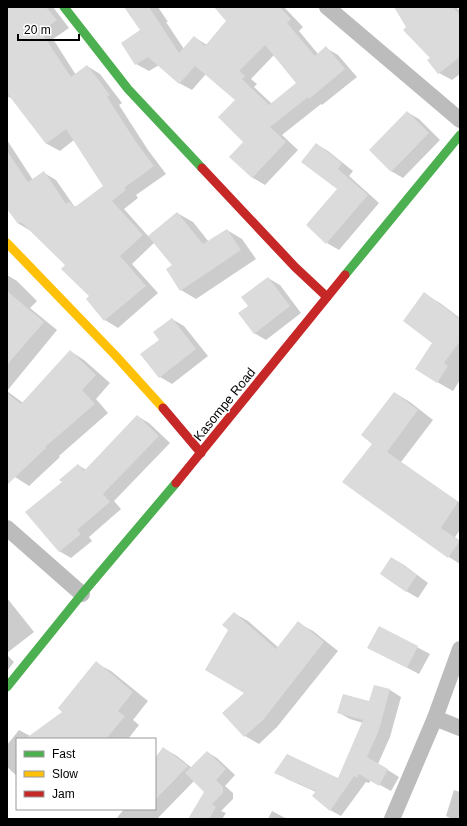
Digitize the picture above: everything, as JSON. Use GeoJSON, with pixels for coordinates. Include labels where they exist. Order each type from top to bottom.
{"type":"FeatureCollection","features":[{"type":"Feature","properties":{"kind":"street"},"geometry":{"type":"LineString","coordinates":[[64,7],[128,89],[295,267],[326,297]]}},
{"type":"Feature","properties":{"kind":"street"},"geometry":{"type":"LineString","coordinates":[[327,7],[460,120]]}},
{"type":"Feature","properties":{"kind":"street","name":"Kasompe Road"},"geometry":{"type":"LineString","coordinates":[[7,687],[82,594],[202,453],[326,297],[460,135]]}},
{"type":"Feature","properties":{"kind":"street"},"geometry":{"type":"LineString","coordinates":[[7,243],[115,354],[202,453]]}},
{"type":"Feature","properties":{"kind":"street"},"geometry":{"type":"LineString","coordinates":[[7,528],[82,594]]}},
{"type":"Feature","properties":{"kind":"street"},"geometry":{"type":"LineString","coordinates":[[392,819],[435,718],[460,649]]}},
{"type":"Feature","properties":{"kind":"street"},"geometry":{"type":"LineString","coordinates":[[435,718],[460,728]]}},
{"type":"Feature","properties":{"kind":"building"},"geometry":{"type":"Polygon","coordinates":[[[7,7],[46,7],[57,20],[41,32],[71,77],[87,65],[110,95],[107,97],[136,142],[154,166],[124,188],[126,190],[112,201],[143,235],[120,256],[146,286],[104,321],[86,299],[89,296],[61,269],[65,265],[21,222],[18,224],[7,209],[7,151],[28,182],[44,171],[66,204],[69,202],[75,207],[103,186],[66,129],[46,144],[7,93],[7,7]]]}},
{"type":"Feature","properties":{"kind":"building"},"geometry":{"type":"Polygon","coordinates":[[[124,7],[149,7],[179,53],[194,36],[205,46],[226,21],[214,7],[280,7],[291,19],[287,23],[315,56],[326,46],[345,69],[309,99],[308,97],[270,127],[286,142],[252,178],[229,157],[243,142],[218,117],[235,100],[195,66],[179,84],[148,57],[135,65],[121,43],[140,30],[124,7]],[[265,45],[239,71],[245,76],[242,79],[269,105],[296,83],[265,45]]]}},
{"type":"Feature","properties":{"kind":"building"},"geometry":{"type":"Polygon","coordinates":[[[394,7],[452,7],[460,15],[460,57],[438,74],[427,60],[430,58],[403,30],[406,27],[394,7]]]}},
{"type":"Feature","properties":{"kind":"building"},"geometry":{"type":"Polygon","coordinates":[[[407,111],[429,133],[391,172],[369,150],[407,111]]]}},
{"type":"Feature","properties":{"kind":"building"},"geometry":{"type":"Polygon","coordinates":[[[316,143],[342,163],[338,169],[368,195],[326,244],[306,225],[337,189],[301,162],[316,143]]]}},
{"type":"Feature","properties":{"kind":"building"},"geometry":{"type":"Polygon","coordinates":[[[177,212],[203,244],[227,229],[241,250],[180,291],[166,269],[172,265],[148,236],[177,212]]]}},
{"type":"Feature","properties":{"kind":"building"},"geometry":{"type":"Polygon","coordinates":[[[268,277],[290,306],[254,334],[238,313],[248,306],[241,297],[268,277]]]}},
{"type":"Feature","properties":{"kind":"building"},"geometry":{"type":"Polygon","coordinates":[[[7,291],[44,322],[7,365],[7,291]]]}},
{"type":"Feature","properties":{"kind":"building"},"geometry":{"type":"Polygon","coordinates":[[[424,292],[460,319],[460,341],[444,363],[448,366],[437,383],[415,369],[432,343],[403,321],[424,292]]]}},
{"type":"Feature","properties":{"kind":"building"},"geometry":{"type":"Polygon","coordinates":[[[172,318],[196,349],[159,378],[140,354],[159,340],[153,332],[172,318]]]}},
{"type":"Feature","properties":{"kind":"building"},"geometry":{"type":"Polygon","coordinates":[[[70,350],[96,375],[82,390],[95,404],[45,447],[46,448],[7,485],[7,393],[21,404],[70,350]]]}},
{"type":"Feature","properties":{"kind":"building"},"geometry":{"type":"Polygon","coordinates":[[[394,392],[418,410],[387,452],[458,502],[441,528],[460,541],[448,558],[342,482],[372,444],[361,435],[394,392]]]}},
{"type":"Feature","properties":{"kind":"building"},"geometry":{"type":"Polygon","coordinates":[[[137,415],[159,436],[103,494],[110,502],[77,530],[81,534],[59,552],[25,512],[62,482],[59,480],[78,464],[84,471],[137,415]]]}},
{"type":"Feature","properties":{"kind":"building"},"geometry":{"type":"Polygon","coordinates":[[[391,557],[417,575],[406,592],[380,574],[391,557]]]}},
{"type":"Feature","properties":{"kind":"building"},"geometry":{"type":"Polygon","coordinates":[[[234,612],[276,649],[298,621],[324,642],[263,720],[244,737],[222,713],[244,693],[205,670],[228,630],[222,625],[234,612]]]}},
{"type":"Feature","properties":{"kind":"building"},"geometry":{"type":"Polygon","coordinates":[[[379,626],[418,646],[407,668],[367,648],[379,626]]]}},
{"type":"Feature","properties":{"kind":"building"},"geometry":{"type":"Polygon","coordinates":[[[96,661],[133,692],[118,711],[125,716],[107,738],[26,738],[62,712],[58,708],[96,661]]]}},
{"type":"Feature","properties":{"kind":"building"},"geometry":{"type":"Polygon","coordinates":[[[374,685],[390,689],[379,730],[367,757],[388,769],[379,786],[359,774],[357,778],[354,776],[330,811],[312,796],[316,791],[274,773],[287,754],[338,778],[363,720],[337,713],[343,694],[369,701],[374,685]]]}},
{"type":"Feature","properties":{"kind":"building"},"geometry":{"type":"Polygon","coordinates":[[[163,747],[188,766],[156,799],[156,757],[163,747]]]}},
{"type":"Feature","properties":{"kind":"building"},"geometry":{"type":"Polygon","coordinates":[[[207,751],[226,769],[216,780],[223,787],[223,793],[212,804],[216,807],[209,819],[188,819],[204,792],[185,773],[207,751]]]}},
{"type":"Feature","properties":{"kind":"traffic: fast"},"geometry":{"type":"LineString","coordinates":[[64,7],[128,89],[202,168]]}},
{"type":"Feature","properties":{"kind":"traffic: fast"},"geometry":{"type":"LineString","coordinates":[[345,275],[460,135]]}},
{"type":"Feature","properties":{"kind":"traffic: fast"},"geometry":{"type":"LineString","coordinates":[[7,687],[82,594],[176,483]]}},
{"type":"Feature","properties":{"kind":"traffic: slow"},"geometry":{"type":"LineString","coordinates":[[7,243],[115,355],[163,408]]}},
{"type":"Feature","properties":{"kind":"traffic: jam"},"geometry":{"type":"LineString","coordinates":[[202,168],[295,267],[327,297]]}},
{"type":"Feature","properties":{"kind":"traffic: jam"},"geometry":{"type":"LineString","coordinates":[[176,483],[345,275]]}},
{"type":"Feature","properties":{"kind":"traffic: jam"},"geometry":{"type":"LineString","coordinates":[[163,408],[201,453]]}}]}
